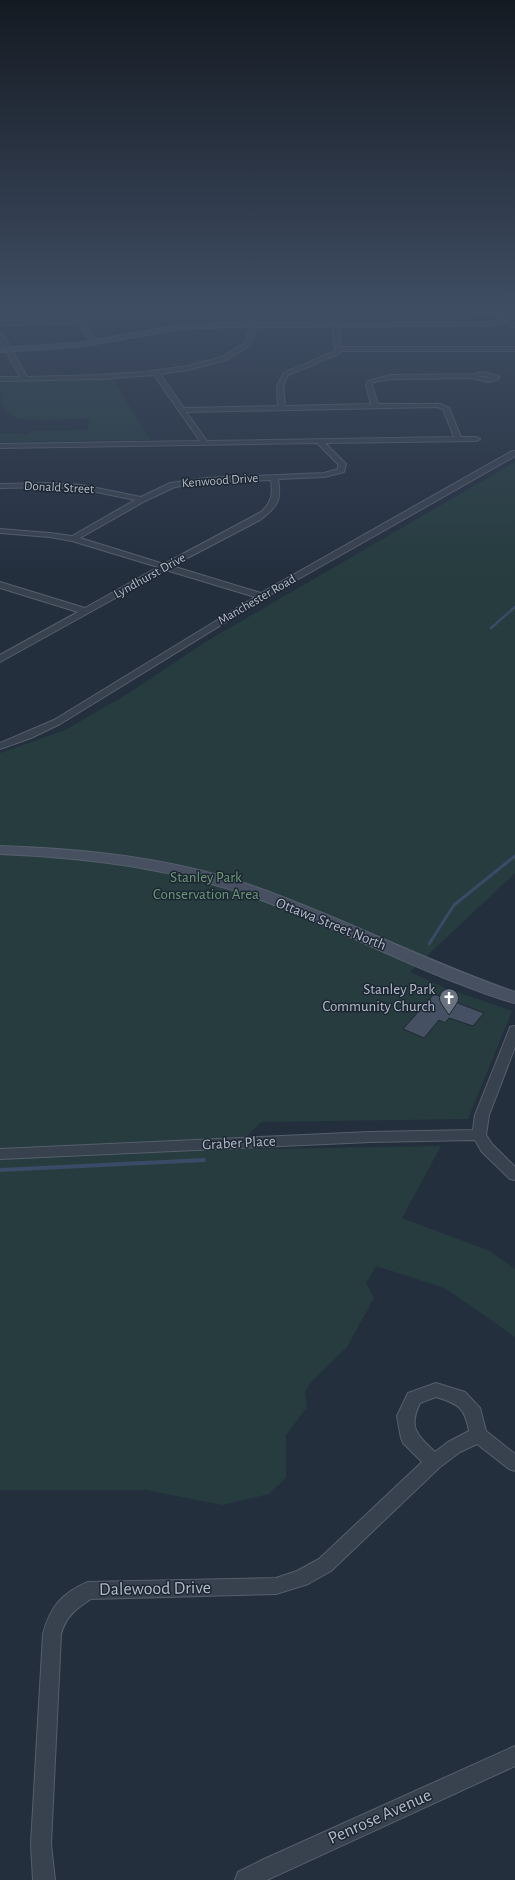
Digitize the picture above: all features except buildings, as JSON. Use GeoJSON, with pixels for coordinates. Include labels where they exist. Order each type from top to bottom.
{"type":"FeatureCollection","features":[{"type":"Feature","properties":{"kind":"street"},"geometry":{"type":"LineString","coordinates":[[172,396],[204,442]]}},
{"type":"Feature","properties":{"kind":"street"},"geometry":{"type":"LineString","coordinates":[[280,396],[282,408]]}},
{"type":"Feature","properties":{"kind":"street"},"geometry":{"type":"LineString","coordinates":[[372,396],[375,406]]}},
{"type":"Feature","properties":{"kind":"street"},"geometry":{"type":"LineString","coordinates":[[182,410],[434,405],[444,407],[458,439]]}},
{"type":"Feature","properties":{"kind":"street"},"geometry":{"type":"LineString","coordinates":[[0,446],[320,440],[476,439]]}},
{"type":"Feature","properties":{"kind":"street","name":"Kenwood Drive"},"geometry":{"type":"LineString","coordinates":[[73,539],[142,499],[162,489],[184,483],[207,480],[324,475],[341,470],[342,464],[320,440]]}},
{"type":"Feature","properties":{"kind":"street","name":"Manchester Road"},"geometry":{"type":"LineString","coordinates":[[0,746],[27,736],[57,722],[262,596],[515,453]]}},
{"type":"Feature","properties":{"kind":"street","name":"Lyndhurst Drive"},"geometry":{"type":"LineString","coordinates":[[0,659],[166,566],[267,512],[272,506],[277,495],[274,478]]}},
{"type":"Feature","properties":{"kind":"street","name":"Donald Street"},"geometry":{"type":"LineString","coordinates":[[0,486],[74,486],[97,489],[142,499]]}},
{"type":"Feature","properties":{"kind":"street"},"geometry":{"type":"LineString","coordinates":[[0,531],[42,534],[73,539],[262,596]]}},
{"type":"Feature","properties":{"kind":"street"},"geometry":{"type":"LineString","coordinates":[[0,584],[85,611]]}},
{"type":"Feature","properties":{"kind":"street","name":"Ottawa Street North"},"geometry":{"type":"LineString","coordinates":[[0,850],[37,851],[125,859],[175,869],[239,887],[297,908],[460,978],[515,998]]}},
{"type":"Feature","properties":{"kind":"street"},"geometry":{"type":"LineString","coordinates":[[515,1030],[482,1115],[479,1135],[487,1148],[515,1175]]}},
{"type":"Feature","properties":{"kind":"street","name":"Graber Place"},"geometry":{"type":"LineString","coordinates":[[0,1154],[370,1137],[479,1135]]}},
{"type":"Feature","properties":{"kind":"street"},"geometry":{"type":"LineString","coordinates":[[434,1462],[409,1438],[405,1416],[414,1398],[436,1390],[459,1397],[474,1413],[478,1435],[515,1464]]}},
{"type":"Feature","properties":{"kind":"street","name":"Dalewood Drive"},"geometry":{"type":"LineString","coordinates":[[44,1880],[41,1844],[52,1634],[55,1621],[62,1608],[88,1591],[276,1586],[302,1578],[325,1565],[434,1462],[454,1446],[478,1435]]}},
{"type":"Feature","properties":{"kind":"street","name":"Penrose Avenue"},"geometry":{"type":"LineString","coordinates":[[246,1880],[269,1867],[515,1756]]}},
{"type":"Feature","properties":{"kind":"green space"},"geometry":{"type":"Polygon","coordinates":[[[1,396],[123,396],[150,440],[0,442],[0,433],[29,434],[30,431],[88,430],[89,419],[22,419],[14,417],[8,413],[1,396]]]}},
{"type":"Feature","properties":{"kind":"green space","name":"Stanley Park Conservation Area"},"geometry":{"type":"Polygon","coordinates":[[[515,462],[515,873],[410,972],[445,988],[512,1011],[468,1119],[261,1122],[247,1136],[249,1149],[441,1146],[402,1218],[490,1251],[515,1269],[515,1337],[445,1288],[376,1266],[366,1283],[374,1298],[347,1347],[311,1382],[305,1392],[307,1407],[286,1435],[286,1478],[269,1494],[222,1505],[146,1490],[0,1490],[0,753],[65,730],[129,693],[207,641],[515,462]]]}},
{"type":"Feature","properties":{"kind":"waterway"},"geometry":{"type":"LineString","coordinates":[[491,628],[515,607]]}},
{"type":"Feature","properties":{"kind":"waterway"},"geometry":{"type":"LineString","coordinates":[[429,944],[454,905],[515,856]]}},
{"type":"Feature","properties":{"kind":"waterway"},"geometry":{"type":"LineString","coordinates":[[0,1170],[204,1160]]}},
{"type":"Feature","properties":{"kind":"place","name":"Stanley Park Community Church"},"geometry":{"type":"Point","coordinates":[449,1015]}}]}
